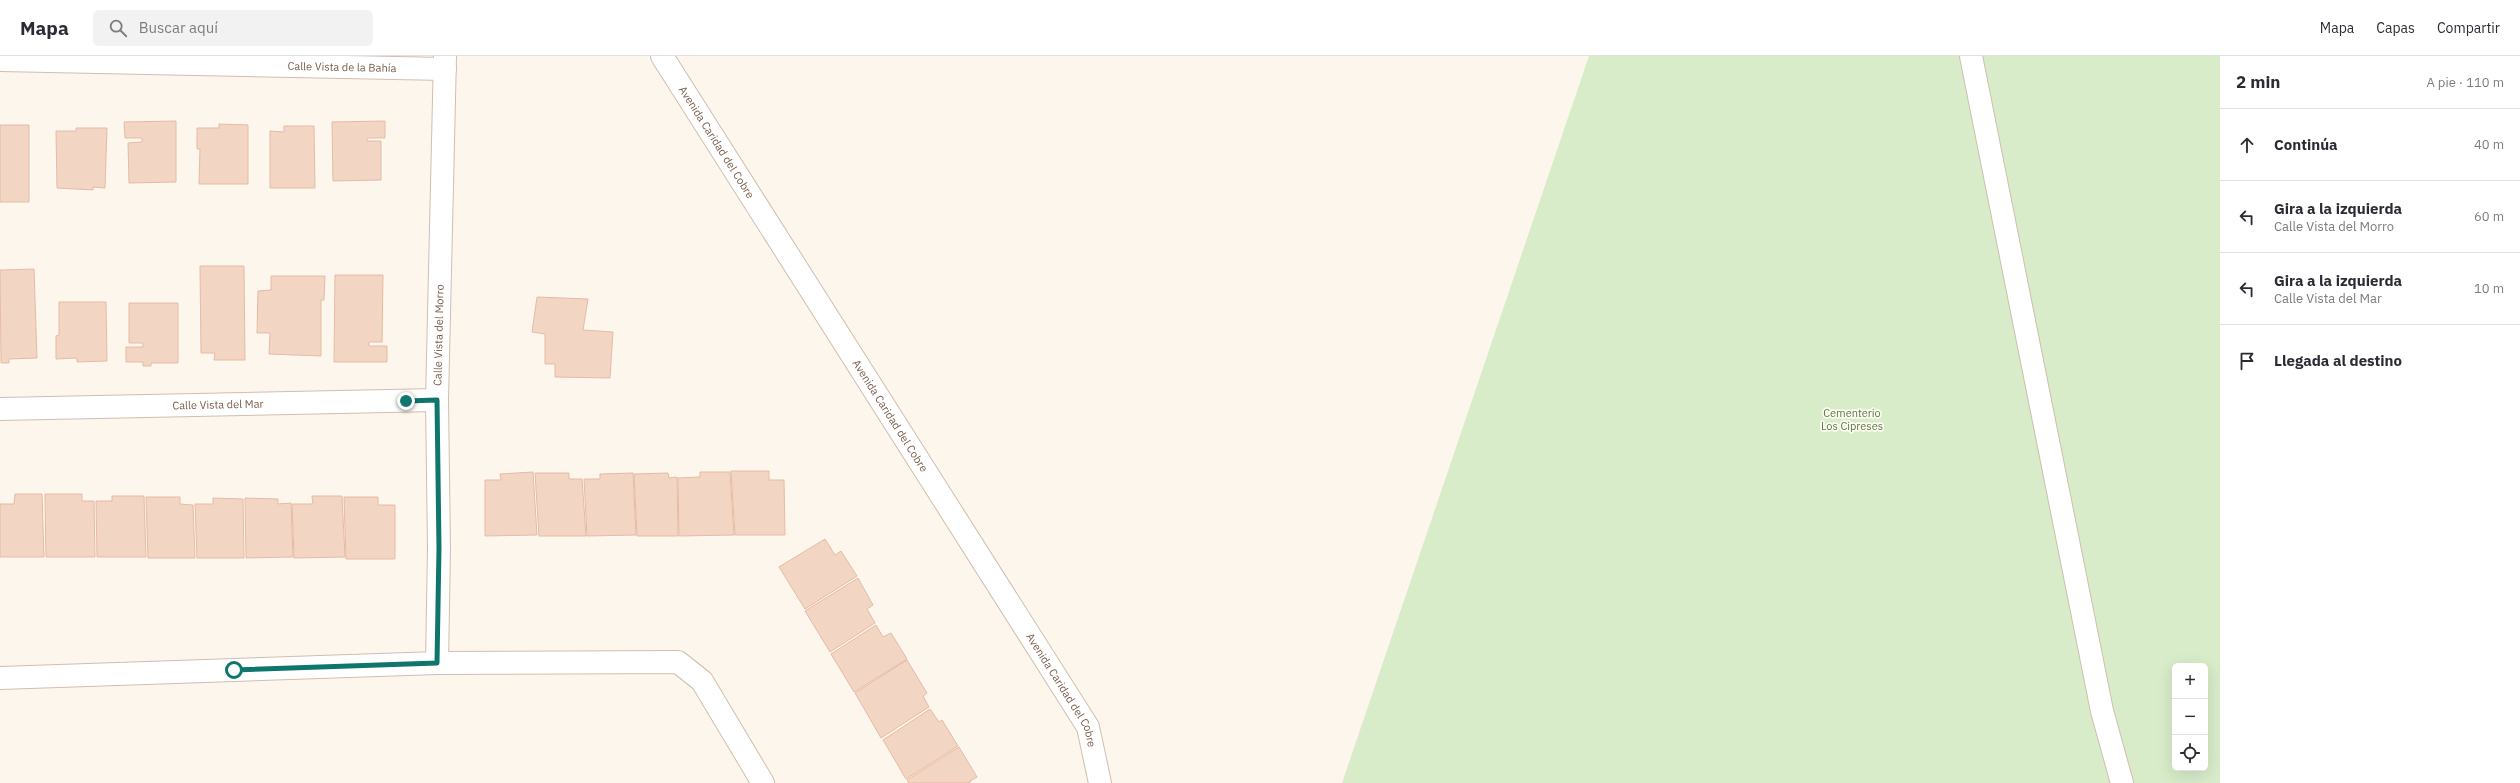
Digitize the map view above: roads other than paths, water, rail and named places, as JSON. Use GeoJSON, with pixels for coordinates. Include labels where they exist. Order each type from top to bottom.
{"type":"FeatureCollection","features":[{"type":"Feature","properties":{"kind":"street","name":"Avenida Caridad del Cobre"},"geometry":{"type":"LineString","coordinates":[[662,56],[1088,727],[1100,783]]}},
{"type":"Feature","properties":{"kind":"street"},"geometry":{"type":"LineString","coordinates":[[1971,56],[2102,711],[2122,783]]}},
{"type":"Feature","properties":{"kind":"street","name":"Calle Vista de la Bahía"},"geometry":{"type":"LineString","coordinates":[[0,60],[445,63]]}},
{"type":"Feature","properties":{"kind":"street","name":"Calle Vista del Morro"},"geometry":{"type":"LineString","coordinates":[[437,663],[439,548],[437,400],[445,63]]}},
{"type":"Feature","properties":{"kind":"street","name":"Calle Vista del Mar"},"geometry":{"type":"LineString","coordinates":[[0,409],[437,400]]}},
{"type":"Feature","properties":{"kind":"street"},"geometry":{"type":"LineString","coordinates":[[0,678],[437,663],[678,662],[702,681],[763,783]]}},
{"type":"Feature","properties":{"kind":"park label","name":"Cementerio Los Cipreses"},"geometry":{"type":"Point","coordinates":[1852,419]}}]}
